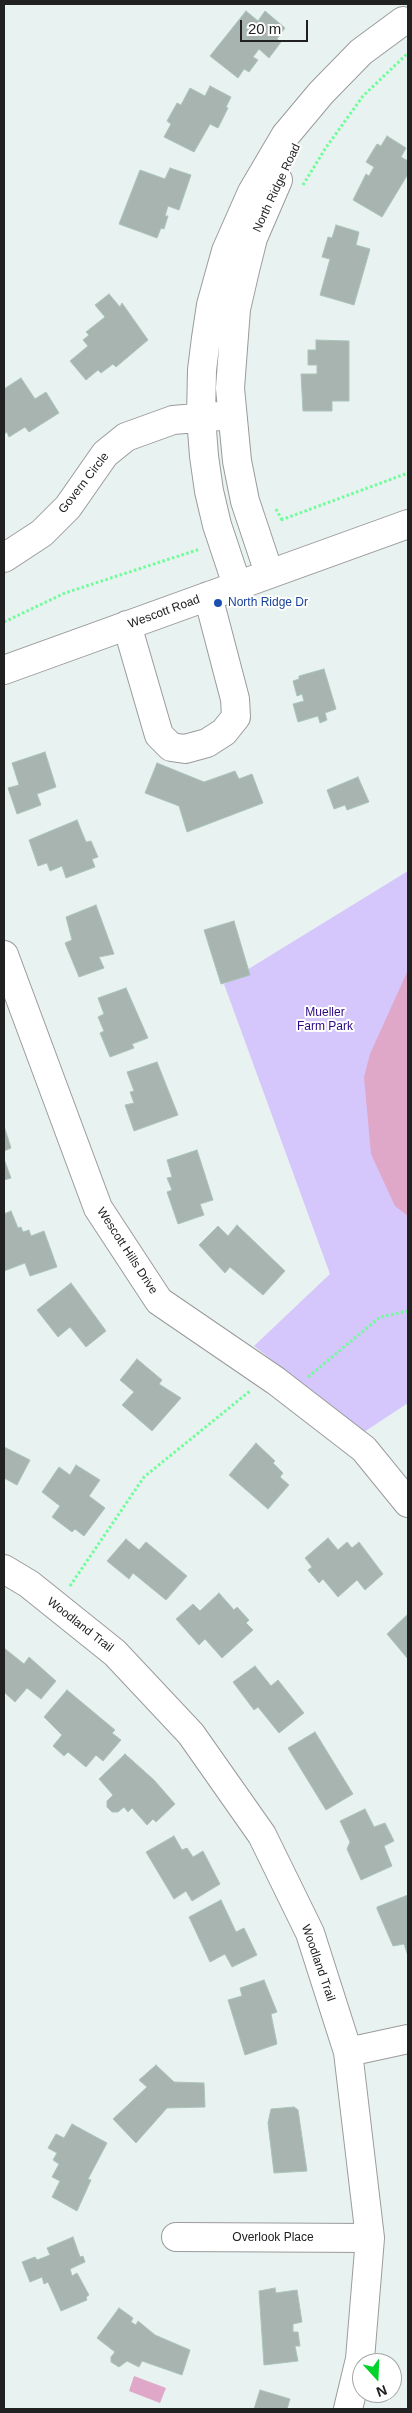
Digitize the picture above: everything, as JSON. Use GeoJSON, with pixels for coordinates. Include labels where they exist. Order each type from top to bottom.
{"type":"FeatureCollection","features":[{"type":"Feature","properties":{"kind":"street","name":"North Ridge Road"},"geometry":{"type":"LineString","coordinates":[[269,573],[245,501],[231,415],[231,348],[236,309],[253,238],[265,208],[298,143],[324,102],[350,71],[406,19]]}},
{"type":"Feature","properties":{"kind":"street","name":"North Ridge Road"},"geometry":{"type":"LineString","coordinates":[[237,585],[217,525],[209,491],[201,417],[202,370],[211,306],[226,251],[252,192],[285,136],[320,93],[361,52],[406,19]]}},
{"type":"Feature","properties":{"kind":"street","name":"Govern Circle"},"geometry":{"type":"LineString","coordinates":[[4,558],[42,533],[68,507],[106,454],[126,437],[152,426],[173,420],[231,415]]}},
{"type":"Feature","properties":{"kind":"street","name":"Wescott Road"},"geometry":{"type":"LineString","coordinates":[[4,670],[408,524]]}},
{"type":"Feature","properties":{"kind":"street"},"geometry":{"type":"LineString","coordinates":[[127,625],[158,735],[171,747],[185,748],[207,743],[224,732],[236,717],[235,699],[208,596]]}},
{"type":"Feature","properties":{"kind":"street","name":"Wescott Hills Drive"},"geometry":{"type":"LineString","coordinates":[[4,955],[98,1208],[159,1301],[276,1381],[364,1449],[408,1503]]}},
{"type":"Feature","properties":{"kind":"street","name":"Woodland Trail"},"geometry":{"type":"LineString","coordinates":[[4,1569],[29,1584],[116,1653],[191,1734],[262,1835],[310,1933],[348,2052],[370,2238],[360,2358],[348,2409]]}},
{"type":"Feature","properties":{"kind":"street"},"geometry":{"type":"LineString","coordinates":[[348,2052],[408,2039]]}},
{"type":"Feature","properties":{"kind":"street","name":"Overlook Place"},"geometry":{"type":"LineString","coordinates":[[176,2237],[370,2238]]}},
{"type":"Feature","properties":{"kind":"path"},"geometry":{"type":"LineString","coordinates":[[302,187],[363,96],[408,53]]}},
{"type":"Feature","properties":{"kind":"path"},"geometry":{"type":"LineString","coordinates":[[273,500],[282,520]]}},
{"type":"Feature","properties":{"kind":"path"},"geometry":{"type":"LineString","coordinates":[[306,1379],[380,1317],[408,1311]]}},
{"type":"Feature","properties":{"kind":"path"},"geometry":{"type":"LineString","coordinates":[[56,1606],[144,1477],[254,1388],[276,1381]]}},
{"type":"Feature","properties":{"kind":"green space","name":"Mueller Farm Park"},"geometry":{"type":"Polygon","coordinates":[[[408,871],[408,1403],[364,1432],[254,1346],[330,1274],[224,984],[408,871]]]}},
{"type":"Feature","properties":{"kind":"shaded area"},"geometry":{"type":"Polygon","coordinates":[[[408,970],[408,1216],[395,1206],[371,1154],[364,1077],[370,1054],[408,970]]]}},
{"type":"Feature","properties":{"kind":"shaded area"},"geometry":{"type":"Polygon","coordinates":[[[134,2376],[166,2388],[160,2403],[129,2391],[134,2376]]]}},
{"type":"Feature","properties":{"kind":"building"},"geometry":{"type":"Polygon","coordinates":[[[246,11],[258,21],[265,11],[285,28],[277,39],[281,42],[269,58],[259,49],[253,57],[258,60],[249,72],[244,69],[238,78],[210,56],[246,11]]]}},
{"type":"Feature","properties":{"kind":"building"},"geometry":{"type":"Polygon","coordinates":[[[210,86],[231,97],[218,128],[210,124],[194,152],[164,137],[171,124],[167,121],[177,103],[181,105],[190,88],[205,96],[210,86]]]}},
{"type":"Feature","properties":{"kind":"building"},"geometry":{"type":"Polygon","coordinates":[[[387,136],[406,148],[401,157],[408,161],[408,174],[382,217],[353,200],[366,174],[369,176],[374,167],[366,162],[377,144],[381,146],[387,136]]]}},
{"type":"Feature","properties":{"kind":"building"},"geometry":{"type":"Polygon","coordinates":[[[170,168],[191,175],[179,210],[168,206],[165,216],[168,216],[164,229],[161,228],[157,238],[119,224],[140,170],[165,179],[170,168]]]}},
{"type":"Feature","properties":{"kind":"building"},"geometry":{"type":"Polygon","coordinates":[[[336,225],[359,232],[356,245],[370,249],[354,305],[320,295],[330,259],[322,257],[328,237],[332,238],[336,225]]]}},
{"type":"Feature","properties":{"kind":"building"},"geometry":{"type":"Polygon","coordinates":[[[109,294],[120,307],[122,303],[148,340],[116,367],[113,364],[101,373],[98,370],[86,380],[70,361],[88,346],[83,340],[89,335],[86,332],[105,317],[95,305],[109,294]]]}},
{"type":"Feature","properties":{"kind":"building"},"geometry":{"type":"Polygon","coordinates":[[[316,340],[349,341],[349,401],[332,401],[332,411],[303,411],[301,374],[317,374],[317,365],[308,365],[308,350],[316,350],[316,340]]]}},
{"type":"Feature","properties":{"kind":"building"},"geometry":{"type":"Polygon","coordinates":[[[21,378],[35,399],[46,392],[59,413],[29,432],[25,427],[9,437],[7,432],[4,434],[4,389],[21,378]]]}},
{"type":"Feature","properties":{"kind":"building"},"geometry":{"type":"Polygon","coordinates":[[[324,669],[336,709],[325,713],[327,720],[320,723],[318,716],[298,722],[293,704],[304,701],[302,694],[297,696],[293,681],[299,679],[299,676],[324,669]]]}},
{"type":"Feature","properties":{"kind":"building"},"geometry":{"type":"Polygon","coordinates":[[[45,752],[56,787],[37,794],[41,805],[17,814],[8,788],[19,785],[12,763],[45,752]]]}},
{"type":"Feature","properties":{"kind":"building"},"geometry":{"type":"Polygon","coordinates":[[[157,763],[204,782],[235,771],[239,779],[252,774],[263,803],[187,832],[179,806],[145,793],[157,763]]]}},
{"type":"Feature","properties":{"kind":"building"},"geometry":{"type":"Polygon","coordinates":[[[358,777],[369,802],[347,810],[345,805],[334,809],[327,790],[358,777]]]}},
{"type":"Feature","properties":{"kind":"building"},"geometry":{"type":"Polygon","coordinates":[[[77,820],[86,842],[91,841],[98,857],[92,859],[95,867],[66,878],[62,866],[50,871],[47,863],[38,866],[29,840],[77,820]]]}},
{"type":"Feature","properties":{"kind":"building"},"geometry":{"type":"Polygon","coordinates":[[[96,905],[114,954],[99,957],[104,968],[79,977],[65,943],[72,940],[66,917],[96,905]]]}},
{"type":"Feature","properties":{"kind":"building"},"geometry":{"type":"Polygon","coordinates":[[[234,921],[250,975],[221,984],[204,930],[234,921]]]}},
{"type":"Feature","properties":{"kind":"building"},"geometry":{"type":"Polygon","coordinates":[[[126,988],[148,1038],[132,1044],[134,1048],[110,1057],[100,1033],[104,1031],[98,1017],[104,1014],[98,998],[126,988]]]}},
{"type":"Feature","properties":{"kind":"building"},"geometry":{"type":"Polygon","coordinates":[[[157,1062],[178,1115],[134,1131],[125,1105],[134,1103],[130,1092],[134,1091],[127,1072],[157,1062]]]}},
{"type":"Feature","properties":{"kind":"building"},"geometry":{"type":"Polygon","coordinates":[[[4,1126],[11,1148],[4,1151],[4,1126]]]}},
{"type":"Feature","properties":{"kind":"building"},"geometry":{"type":"Polygon","coordinates":[[[197,1150],[213,1200],[200,1204],[204,1215],[178,1224],[167,1192],[172,1190],[167,1178],[172,1177],[167,1160],[197,1150]]]}},
{"type":"Feature","properties":{"kind":"building"},"geometry":{"type":"Polygon","coordinates":[[[4,1159],[11,1178],[4,1180],[4,1159]]]}},
{"type":"Feature","properties":{"kind":"building"},"geometry":{"type":"Polygon","coordinates":[[[11,1211],[18,1228],[21,1227],[23,1232],[29,1230],[31,1236],[44,1231],[57,1267],[30,1276],[25,1263],[4,1271],[4,1214],[11,1211]]]}},
{"type":"Feature","properties":{"kind":"building"},"geometry":{"type":"Polygon","coordinates":[[[237,1225],[285,1271],[263,1295],[230,1267],[225,1273],[199,1245],[218,1226],[228,1236],[237,1225]]]}},
{"type":"Feature","properties":{"kind":"building"},"geometry":{"type":"Polygon","coordinates":[[[71,1283],[106,1331],[86,1347],[70,1327],[58,1337],[37,1310],[71,1283]]]}},
{"type":"Feature","properties":{"kind":"building"},"geometry":{"type":"Polygon","coordinates":[[[137,1359],[162,1380],[159,1384],[181,1398],[152,1431],[122,1405],[134,1392],[120,1380],[137,1359]]]}},
{"type":"Feature","properties":{"kind":"building"},"geometry":{"type":"Polygon","coordinates":[[[256,1443],[275,1461],[273,1463],[283,1473],[280,1477],[289,1485],[268,1509],[229,1475],[256,1443]]]}},
{"type":"Feature","properties":{"kind":"building"},"geometry":{"type":"Polygon","coordinates":[[[4,1447],[30,1460],[17,1485],[4,1478],[4,1447]]]}},
{"type":"Feature","properties":{"kind":"building"},"geometry":{"type":"Polygon","coordinates":[[[76,1465],[100,1480],[89,1496],[105,1508],[84,1536],[75,1529],[72,1532],[52,1517],[60,1506],[42,1492],[59,1467],[70,1475],[76,1465]]]}},
{"type":"Feature","properties":{"kind":"building"},"geometry":{"type":"Polygon","coordinates":[[[328,1538],[338,1550],[347,1542],[352,1548],[359,1542],[383,1574],[365,1590],[357,1580],[338,1597],[323,1579],[319,1583],[308,1570],[312,1567],[305,1558],[328,1538]]]}},
{"type":"Feature","properties":{"kind":"building"},"geometry":{"type":"Polygon","coordinates":[[[126,1539],[139,1550],[146,1542],[187,1576],[166,1600],[133,1573],[129,1579],[107,1561],[126,1539]]]}},
{"type":"Feature","properties":{"kind":"building"},"geometry":{"type":"Polygon","coordinates":[[[219,1593],[234,1610],[237,1607],[249,1620],[246,1623],[253,1630],[222,1658],[205,1639],[199,1645],[176,1619],[193,1604],[200,1611],[219,1593]]]}},
{"type":"Feature","properties":{"kind":"building"},"geometry":{"type":"Polygon","coordinates":[[[408,1614],[408,1659],[387,1634],[408,1614]]]}},
{"type":"Feature","properties":{"kind":"building"},"geometry":{"type":"Polygon","coordinates":[[[4,1648],[24,1664],[29,1657],[56,1681],[41,1699],[27,1688],[15,1702],[4,1692],[4,1648]]]}},
{"type":"Feature","properties":{"kind":"building"},"geometry":{"type":"Polygon","coordinates":[[[255,1666],[271,1686],[278,1680],[304,1713],[279,1733],[258,1707],[254,1710],[233,1682],[255,1666]]]}},
{"type":"Feature","properties":{"kind":"building"},"geometry":{"type":"Polygon","coordinates":[[[67,1690],[115,1730],[112,1733],[121,1740],[103,1761],[96,1755],[86,1767],[68,1752],[64,1756],[53,1746],[62,1735],[44,1717],[67,1690]]]}},
{"type":"Feature","properties":{"kind":"building"},"geometry":{"type":"Polygon","coordinates":[[[315,1732],[353,1794],[326,1810],[288,1748],[315,1732]]]}},
{"type":"Feature","properties":{"kind":"building"},"geometry":{"type":"Polygon","coordinates":[[[125,1754],[154,1780],[175,1804],[156,1822],[153,1819],[147,1825],[132,1808],[128,1812],[124,1807],[118,1812],[112,1812],[107,1807],[107,1801],[113,1795],[99,1779],[125,1754]]]}},
{"type":"Feature","properties":{"kind":"building"},"geometry":{"type":"Polygon","coordinates":[[[365,1809],[374,1827],[385,1823],[394,1841],[384,1846],[392,1866],[361,1880],[347,1849],[350,1842],[340,1821],[365,1809]]]}},
{"type":"Feature","properties":{"kind":"building"},"geometry":{"type":"Polygon","coordinates":[[[174,1836],[182,1850],[187,1848],[193,1857],[203,1851],[220,1884],[192,1901],[186,1891],[174,1899],[146,1852],[174,1836]]]}},
{"type":"Feature","properties":{"kind":"building"},"geometry":{"type":"Polygon","coordinates":[[[408,1895],[408,1956],[404,1944],[393,1946],[377,1907],[408,1895]]]}},
{"type":"Feature","properties":{"kind":"building"},"geometry":{"type":"Polygon","coordinates":[[[221,1900],[236,1932],[244,1928],[257,1955],[232,1967],[225,1954],[210,1962],[189,1917],[221,1900]]]}},
{"type":"Feature","properties":{"kind":"building"},"geometry":{"type":"Polygon","coordinates":[[[264,1980],[277,2012],[271,2014],[277,2044],[245,2055],[228,2000],[242,1996],[240,1988],[264,1980]]]}},
{"type":"Feature","properties":{"kind":"building"},"geometry":{"type":"Polygon","coordinates":[[[156,2065],[174,2082],[204,2083],[205,2107],[167,2108],[136,2143],[113,2119],[147,2087],[139,2080],[156,2065]]]}},
{"type":"Feature","properties":{"kind":"building"},"geometry":{"type":"Polygon","coordinates":[[[294,2107],[298,2110],[307,2171],[274,2173],[268,2123],[271,2109],[294,2107]]]}},
{"type":"Feature","properties":{"kind":"building"},"geometry":{"type":"Polygon","coordinates":[[[72,2124],[107,2143],[88,2179],[91,2180],[77,2211],[52,2197],[60,2181],[52,2177],[59,2164],[53,2160],[57,2153],[48,2148],[56,2134],[64,2138],[72,2124]]]}},
{"type":"Feature","properties":{"kind":"building"},"geometry":{"type":"Polygon","coordinates":[[[73,2237],[80,2257],[83,2256],[85,2262],[70,2269],[72,2276],[77,2273],[89,2295],[86,2297],[87,2300],[61,2311],[48,2282],[44,2284],[42,2277],[30,2282],[22,2262],[35,2257],[37,2260],[50,2255],[47,2248],[73,2237]]]}},
{"type":"Feature","properties":{"kind":"building"},"geometry":{"type":"Polygon","coordinates":[[[275,2288],[276,2293],[297,2290],[302,2322],[293,2324],[293,2332],[298,2332],[300,2346],[295,2346],[298,2361],[264,2365],[259,2291],[275,2288]]]}},
{"type":"Feature","properties":{"kind":"building"},"geometry":{"type":"Polygon","coordinates":[[[119,2308],[133,2318],[131,2322],[136,2325],[138,2321],[155,2335],[190,2350],[182,2375],[142,2361],[139,2367],[127,2361],[119,2367],[111,2362],[111,2357],[115,2352],[97,2338],[119,2308]]]}},
{"type":"Feature","properties":{"kind":"building"},"geometry":{"type":"Polygon","coordinates":[[[260,2390],[290,2399],[287,2409],[254,2409],[260,2390]]]}},
{"type":"Feature","properties":{"kind":"place","name":"North Ridge Dr"},"geometry":{"type":"Point","coordinates":[218,603]}}]}
